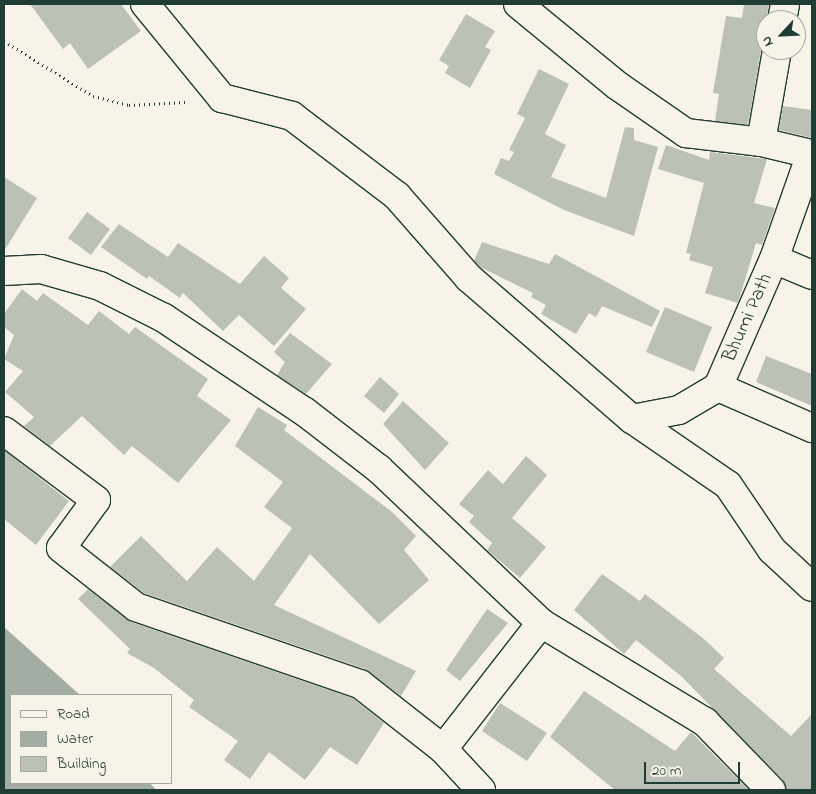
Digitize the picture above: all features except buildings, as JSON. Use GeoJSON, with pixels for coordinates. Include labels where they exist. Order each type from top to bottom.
{"type":"FeatureCollection","features":[{"type":"Feature","properties":{"kind":"street"},"geometry":{"type":"LineString","coordinates":[[144,4],[222,98],[292,116],[398,196],[469,278],[632,419],[728,485],[772,550],[812,587]]}},
{"type":"Feature","properties":{"kind":"street"},"geometry":{"type":"LineString","coordinates":[[518,4],[618,86],[686,133],[761,142],[811,154],[774,259]]}},
{"type":"Feature","properties":{"kind":"street"},"geometry":{"type":"LineString","coordinates":[[761,142],[775,60]]}},
{"type":"Feature","properties":{"kind":"street","name":"Bhumi Path"},"geometry":{"type":"LineString","coordinates":[[718,387],[774,259],[812,275]]}},
{"type":"Feature","properties":{"kind":"street"},"geometry":{"type":"LineString","coordinates":[[4,271],[41,269],[100,286],[164,318],[305,412],[379,469],[541,623],[705,722],[771,790]]}},
{"type":"Feature","properties":{"kind":"street"},"geometry":{"type":"LineString","coordinates":[[632,419],[679,410],[718,387],[812,428]]}},
{"type":"Feature","properties":{"kind":"street"},"geometry":{"type":"LineString","coordinates":[[4,431],[96,500],[61,548],[136,607],[360,684],[444,749],[481,790]]}},
{"type":"Feature","properties":{"kind":"street"},"geometry":{"type":"LineString","coordinates":[[444,749],[541,623]]}},
{"type":"Feature","properties":{"kind":"path"},"geometry":{"type":"LineString","coordinates":[[4,41],[93,96],[129,106],[190,103]]}},
{"type":"Feature","properties":{"kind":"water"},"geometry":{"type":"Polygon","coordinates":[[[4,627],[79,694],[10,694],[10,784],[151,784],[156,790],[4,790],[4,627]]]}}]}
